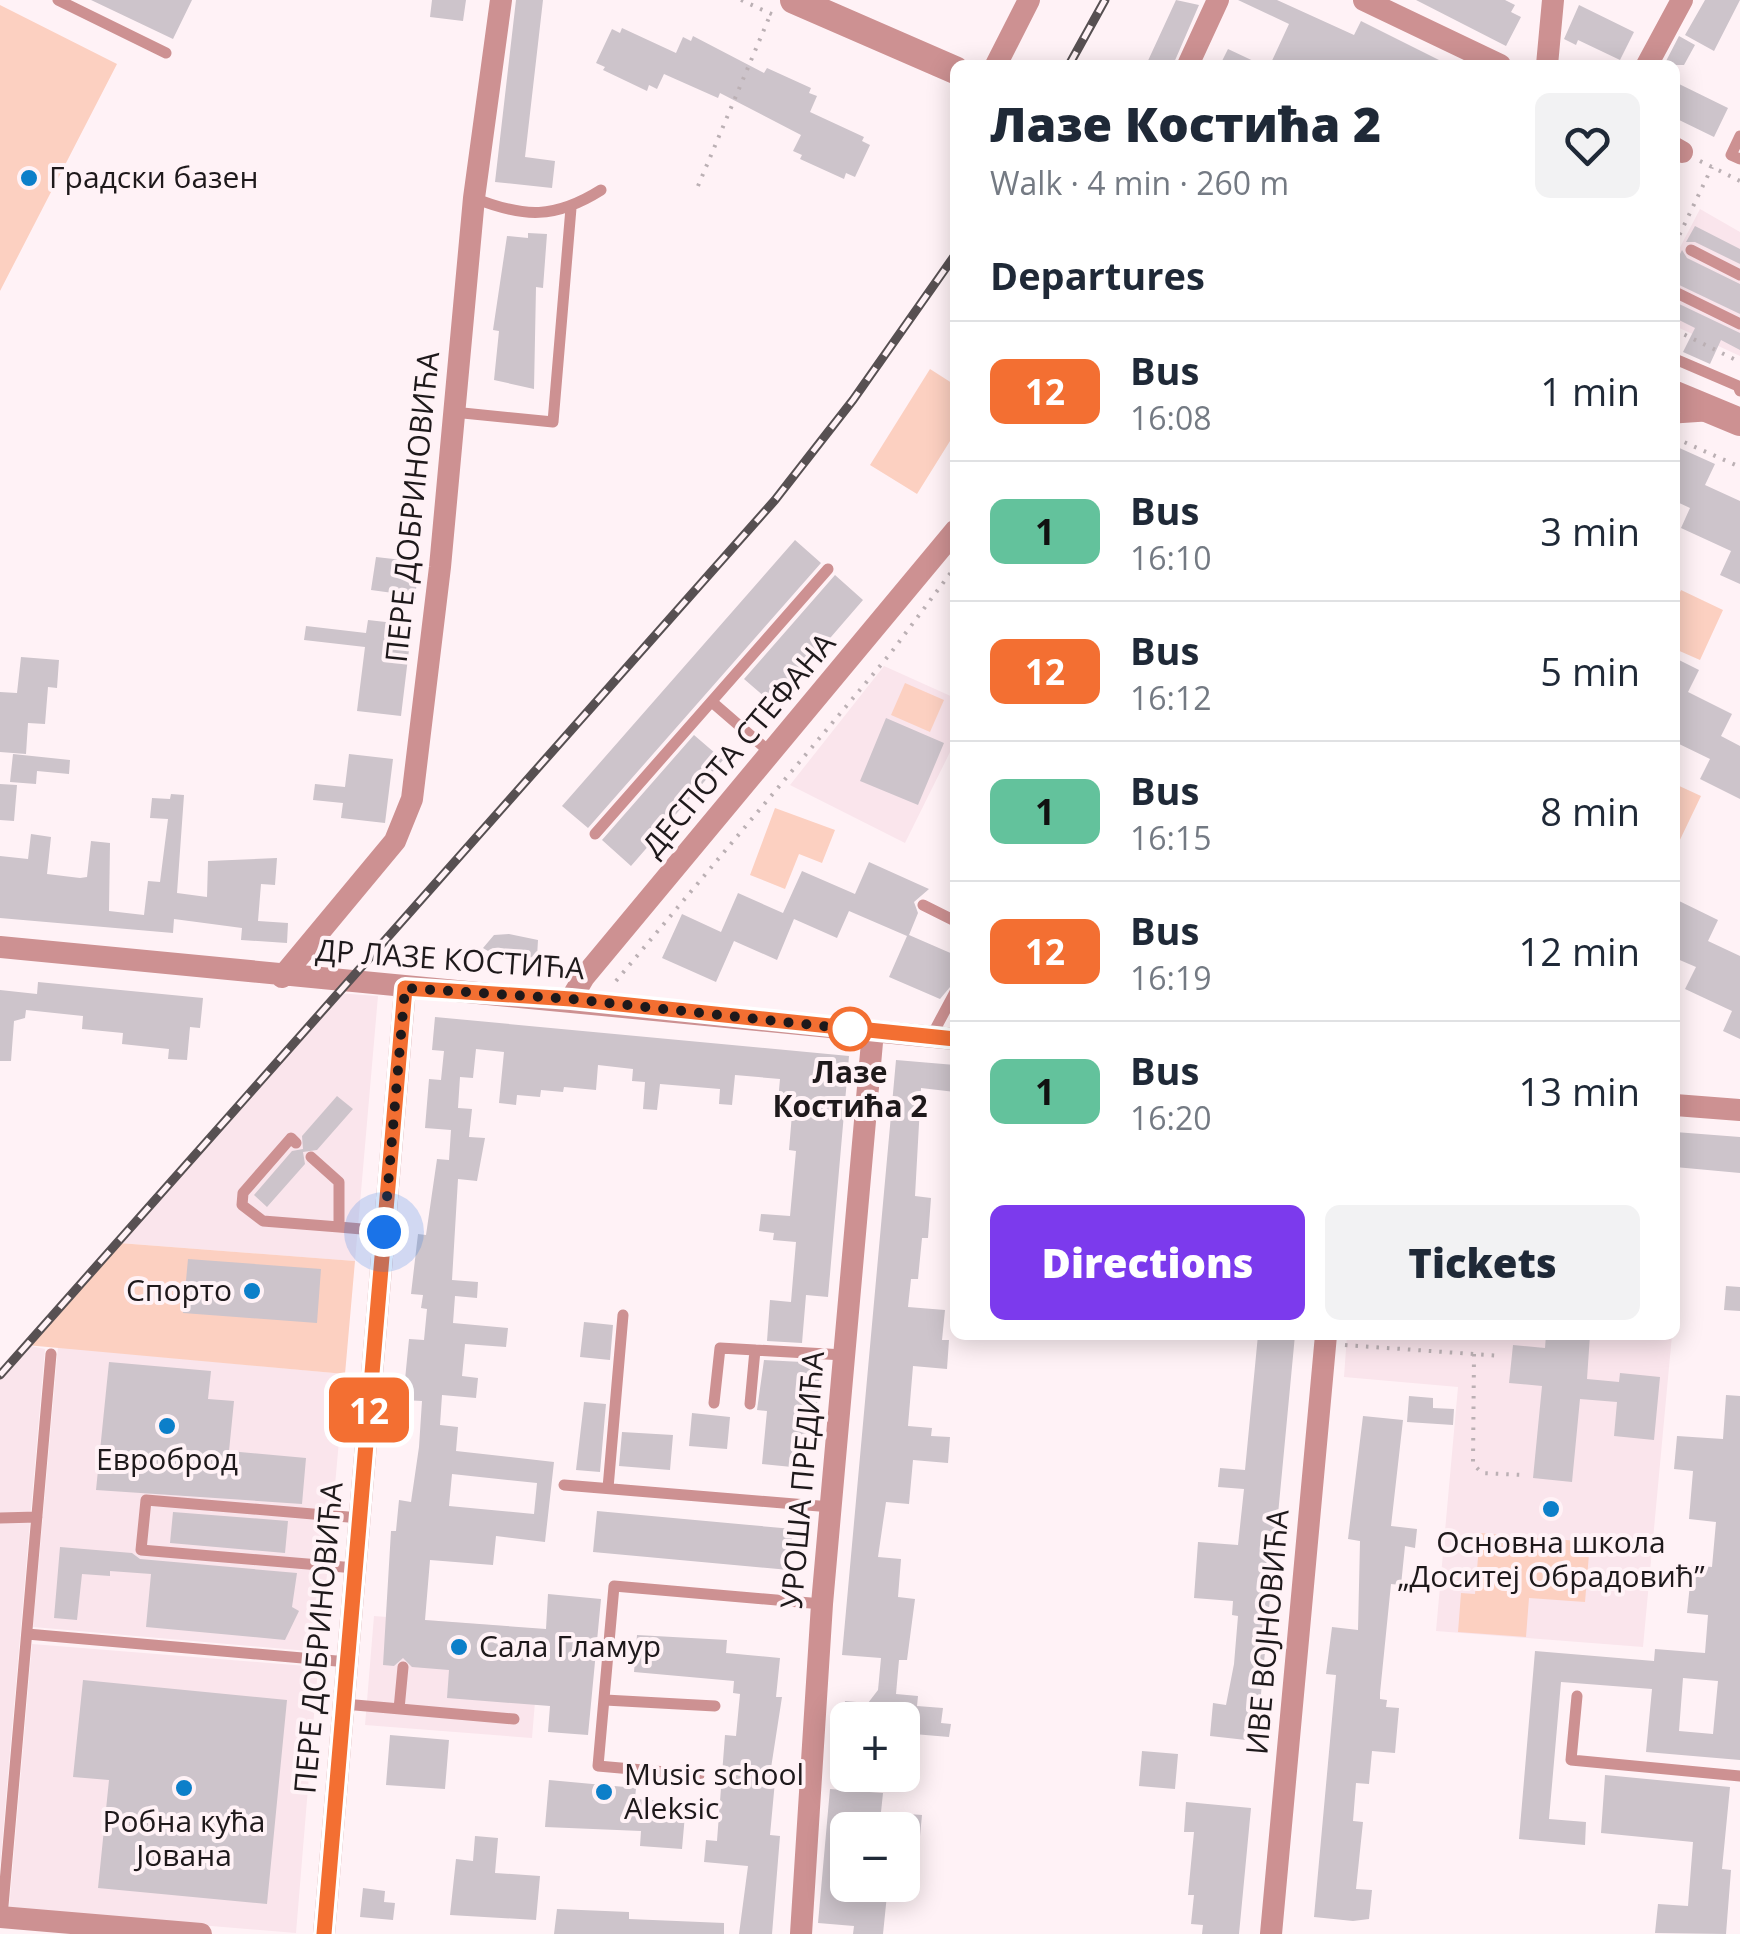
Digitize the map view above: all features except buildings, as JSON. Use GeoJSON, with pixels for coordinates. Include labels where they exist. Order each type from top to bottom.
{"type":"FeatureCollection","features":[{"type":"Feature","properties":{"kind":"street","name":"ПЕРЕ ДОБРИНОВИЋА"},"geometry":{"type":"LineString","coordinates":[[282,978],[395,841],[408,817],[440,568],[474,198],[501,0]]}},
{"type":"Feature","properties":{"kind":"street"},"geometry":{"type":"LineString","coordinates":[[999,60],[1029,0]]}},
{"type":"Feature","properties":{"kind":"street"},"geometry":{"type":"LineString","coordinates":[[1190,60],[1218,0]]}},
{"type":"Feature","properties":{"kind":"street"},"geometry":{"type":"LineString","coordinates":[[1364,0],[1490,60]]}},
{"type":"Feature","properties":{"kind":"street"},"geometry":{"type":"LineString","coordinates":[[1548,60],[1552,0]]}},
{"type":"Feature","properties":{"kind":"street"},"geometry":{"type":"LineString","coordinates":[[1650,60],[1682,0]]}},
{"type":"Feature","properties":{"kind":"street"},"geometry":{"type":"LineString","coordinates":[[782,7],[950,68]]}},
{"type":"Feature","properties":{"kind":"street"},"geometry":{"type":"LineString","coordinates":[[1680,397],[1730,418]]}},
{"type":"Feature","properties":{"kind":"street","name":"ДЕСПОТА СТЕФАНА"},"geometry":{"type":"LineString","coordinates":[[571,999],[584,977],[950,537]]}},
{"type":"Feature","properties":{"kind":"street","name":"ДР ЛАЗЕ КОСТИЋА"},"geometry":{"type":"LineString","coordinates":[[0,947],[282,978],[571,999],[943,1038]]}},
{"type":"Feature","properties":{"kind":"street","name":"ПЕРЕ ДОБРИНОВИЋА"},"geometry":{"type":"LineString","coordinates":[[324,1934],[405,988]]}},
{"type":"Feature","properties":{"kind":"street","name":"УРОША ПРЕДИЋА"},"geometry":{"type":"LineString","coordinates":[[801,1934],[822,1604],[873,1031]]}},
{"type":"Feature","properties":{"kind":"street"},"geometry":{"type":"LineString","coordinates":[[1680,1104],[1740,1110]]}},
{"type":"Feature","properties":{"kind":"street","name":"ИВЕ ВОЈНОВИЋА"},"geometry":{"type":"LineString","coordinates":[[1271,1934],[1326,1340]]}},
{"type":"Feature","properties":{"kind":"street"},"geometry":{"type":"LineString","coordinates":[[1,1917],[201,1934]]}},
{"type":"Feature","properties":{"kind":"lane"},"geometry":{"type":"LineString","coordinates":[[58,0],[166,53]]}},
{"type":"Feature","properties":{"kind":"lane"},"geometry":{"type":"LineString","coordinates":[[1740,136],[1731,154],[1740,159]]}},
{"type":"Feature","properties":{"kind":"lane"},"geometry":{"type":"LineString","coordinates":[[474,198],[529,215],[571,208],[601,190]]}},
{"type":"Feature","properties":{"kind":"lane"},"geometry":{"type":"LineString","coordinates":[[453,412],[553,422],[571,208]]}},
{"type":"Feature","properties":{"kind":"lane"},"geometry":{"type":"LineString","coordinates":[[1691,250],[1740,275]]}},
{"type":"Feature","properties":{"kind":"lane"},"geometry":{"type":"LineString","coordinates":[[1680,294],[1740,324]]}},
{"type":"Feature","properties":{"kind":"lane"},"geometry":{"type":"LineString","coordinates":[[1680,361],[1740,391]]}},
{"type":"Feature","properties":{"kind":"lane"},"geometry":{"type":"LineString","coordinates":[[1680,418],[1730,418]]}},
{"type":"Feature","properties":{"kind":"lane"},"geometry":{"type":"LineString","coordinates":[[595,834],[828,570]]}},
{"type":"Feature","properties":{"kind":"lane"},"geometry":{"type":"LineString","coordinates":[[712,702],[772,754]]}},
{"type":"Feature","properties":{"kind":"lane"},"geometry":{"type":"LineString","coordinates":[[923,905],[950,918]]}},
{"type":"Feature","properties":{"kind":"lane"},"geometry":{"type":"LineString","coordinates":[[943,1038],[950,1011]]}},
{"type":"Feature","properties":{"kind":"lane"},"geometry":{"type":"LineString","coordinates":[[296,1143],[291,1138],[242,1193],[242,1204],[263,1221],[384,1232]]}},
{"type":"Feature","properties":{"kind":"lane"},"geometry":{"type":"LineString","coordinates":[[311,1157],[339,1182],[339,1228]]}},
{"type":"Feature","properties":{"kind":"lane"},"geometry":{"type":"LineString","coordinates":[[608,1488],[623,1315]]}},
{"type":"Feature","properties":{"kind":"lane"},"geometry":{"type":"LineString","coordinates":[[714,1403],[720,1348],[844,1355]]}},
{"type":"Feature","properties":{"kind":"lane"},"geometry":{"type":"LineString","coordinates":[[750,1404],[754,1350]]}},
{"type":"Feature","properties":{"kind":"lane"},"geometry":{"type":"LineString","coordinates":[[1,1917],[51,1354]]}},
{"type":"Feature","properties":{"kind":"lane"},"geometry":{"type":"LineString","coordinates":[[564,1484],[831,1508]]}},
{"type":"Feature","properties":{"kind":"lane"},"geometry":{"type":"LineString","coordinates":[[356,1568],[141,1550],[146,1500],[360,1518]]}},
{"type":"Feature","properties":{"kind":"lane"},"geometry":{"type":"LineString","coordinates":[[0,1518],[37,1518]]}},
{"type":"Feature","properties":{"kind":"lane"},"geometry":{"type":"LineString","coordinates":[[698,1775],[598,1766],[614,1586],[822,1604]]}},
{"type":"Feature","properties":{"kind":"lane"},"geometry":{"type":"LineString","coordinates":[[27,1634],[348,1662]]}},
{"type":"Feature","properties":{"kind":"lane"},"geometry":{"type":"LineString","coordinates":[[399,1709],[403,1667]]}},
{"type":"Feature","properties":{"kind":"lane"},"geometry":{"type":"LineString","coordinates":[[1577,1696],[1571,1760],[1740,1776]]}},
{"type":"Feature","properties":{"kind":"lane"},"geometry":{"type":"LineString","coordinates":[[605,1700],[715,1706]]}},
{"type":"Feature","properties":{"kind":"lane"},"geometry":{"type":"LineString","coordinates":[[344,1704],[514,1719]]}},
{"type":"Feature","properties":{"kind":"path"},"geometry":{"type":"LineString","coordinates":[[698,186],[782,7]]}},
{"type":"Feature","properties":{"kind":"path"},"geometry":{"type":"LineString","coordinates":[[1680,151],[1740,180]]}},
{"type":"Feature","properties":{"kind":"path"},"geometry":{"type":"LineString","coordinates":[[1680,234],[1712,167]]}},
{"type":"Feature","properties":{"kind":"path"},"geometry":{"type":"LineString","coordinates":[[1680,332],[1740,362]]}},
{"type":"Feature","properties":{"kind":"path"},"geometry":{"type":"LineString","coordinates":[[1680,440],[1740,467]]}},
{"type":"Feature","properties":{"kind":"path"},"geometry":{"type":"LineString","coordinates":[[616,981],[828,729],[950,572]]}},
{"type":"Feature","properties":{"kind":"path"},"geometry":{"type":"LineString","coordinates":[[1336,1340],[1500,1356]]}},
{"type":"Feature","properties":{"kind":"path"},"geometry":{"type":"LineString","coordinates":[[1474,1354],[1472,1464],[1482,1473],[1524,1476]]}},
{"type":"Feature","properties":{"kind":"shaded area","name":"Градски базен"},"geometry":{"type":"Polygon","coordinates":[[[0,5],[117,64],[0,291],[0,5]]]}},
{"type":"Feature","properties":{"kind":"shaded area"},"geometry":{"type":"Polygon","coordinates":[[[1700,209],[1740,232],[1740,356],[1680,328],[1680,247],[1700,209]]]}},
{"type":"Feature","properties":{"kind":"shaded area"},"geometry":{"type":"Polygon","coordinates":[[[930,369],[950,382],[950,441],[917,494],[870,465],[930,369]]]}},
{"type":"Feature","properties":{"kind":"shaded area"},"geometry":{"type":"Polygon","coordinates":[[[1680,592],[1723,610],[1700,660],[1680,651],[1680,592]]]}},
{"type":"Feature","properties":{"kind":"shaded area"},"geometry":{"type":"Polygon","coordinates":[[[884,666],[950,696],[950,752],[905,843],[790,785],[884,666]]]}},
{"type":"Feature","properties":{"kind":"shaded area"},"geometry":{"type":"Polygon","coordinates":[[[905,683],[944,700],[930,732],[891,715],[905,683]]]}},
{"type":"Feature","properties":{"kind":"shaded area"},"geometry":{"type":"Polygon","coordinates":[[[1680,786],[1701,796],[1680,840],[1680,786]]]}},
{"type":"Feature","properties":{"kind":"shaded area"},"geometry":{"type":"Polygon","coordinates":[[[775,808],[835,830],[822,863],[799,854],[785,889],[750,875],[775,808]]]}},
{"type":"Feature","properties":{"kind":"shaded area"},"geometry":{"type":"Polygon","coordinates":[[[336,993],[378,996],[355,1261],[119,1243],[336,993]]]}},
{"type":"Feature","properties":{"kind":"shaded area"},"geometry":{"type":"Polygon","coordinates":[[[119,1243],[355,1261],[345,1374],[26,1345],[119,1243]]]}},
{"type":"Feature","properties":{"kind":"shaded area","name":"Основна школа „Доситеј Обрадовић”"},"geometry":{"type":"Polygon","coordinates":[[[1347,1340],[1672,1340],[1643,1647],[1436,1631],[1458,1387],[1344,1377],[1347,1340]]]}},
{"type":"Feature","properties":{"kind":"shaded area"},"geometry":{"type":"Polygon","coordinates":[[[26,1345],[45,1349],[0,1868],[0,1375],[26,1345]]]}},
{"type":"Feature","properties":{"kind":"shaded area"},"geometry":{"type":"Polygon","coordinates":[[[58,1347],[345,1374],[320,1652],[33,1627],[58,1347]]]}},
{"type":"Feature","properties":{"kind":"shaded area"},"geometry":{"type":"Polygon","coordinates":[[[1480,1533],[1590,1542],[1585,1602],[1529,1598],[1526,1637],[1458,1632],[1461,1593],[1475,1594],[1480,1533]]]}},
{"type":"Feature","properties":{"kind":"shaded area"},"geometry":{"type":"Polygon","coordinates":[[[374,1616],[541,1629],[532,1738],[365,1725],[374,1616]]]}},
{"type":"Feature","properties":{"kind":"shaded area"},"geometry":{"type":"Polygon","coordinates":[[[32,1644],[318,1667],[296,1933],[9,1909],[32,1644]]]}},
{"type":"Feature","properties":{"kind":"railway"},"geometry":{"type":"LineString","coordinates":[[1072,60],[1105,0]]}},
{"type":"Feature","properties":{"kind":"railway"},"geometry":{"type":"LineString","coordinates":[[0,1375],[775,500],[853,400],[950,262]]}},
{"type":"Feature","properties":{"kind":"bus line","name":"12"},"geometry":{"type":"LineString","coordinates":[[324,1934],[405,988],[571,999],[950,1039]]}},
{"type":"Feature","properties":{"kind":"place","name":"Градски базен"},"geometry":{"type":"Point","coordinates":[29,178]}},
{"type":"Feature","properties":{"kind":"place","name":"Лазе Костића 2"},"geometry":{"type":"Point","coordinates":[850,1029]}},
{"type":"Feature","properties":{"kind":"place","name":"Спорто"},"geometry":{"type":"Point","coordinates":[252,1291]}},
{"type":"Feature","properties":{"kind":"place","name":"Евроброд"},"geometry":{"type":"Point","coordinates":[167,1426]}},
{"type":"Feature","properties":{"kind":"place","name":"Основна школа „Доситеј Обрадовић”"},"geometry":{"type":"Point","coordinates":[1551,1509]}},
{"type":"Feature","properties":{"kind":"place","name":"Сала Гламур"},"geometry":{"type":"Point","coordinates":[459,1647]}},
{"type":"Feature","properties":{"kind":"place","name":"Робна кућа Јована"},"geometry":{"type":"Point","coordinates":[184,1788]}},
{"type":"Feature","properties":{"kind":"place","name":"Music school Aleksic"},"geometry":{"type":"Point","coordinates":[604,1792]}},
{"type":"Feature","properties":{"kind":"route"},"geometry":{"type":"LineString","coordinates":[[384,1232],[405,988],[571,999],[850,1029]]}}]}
